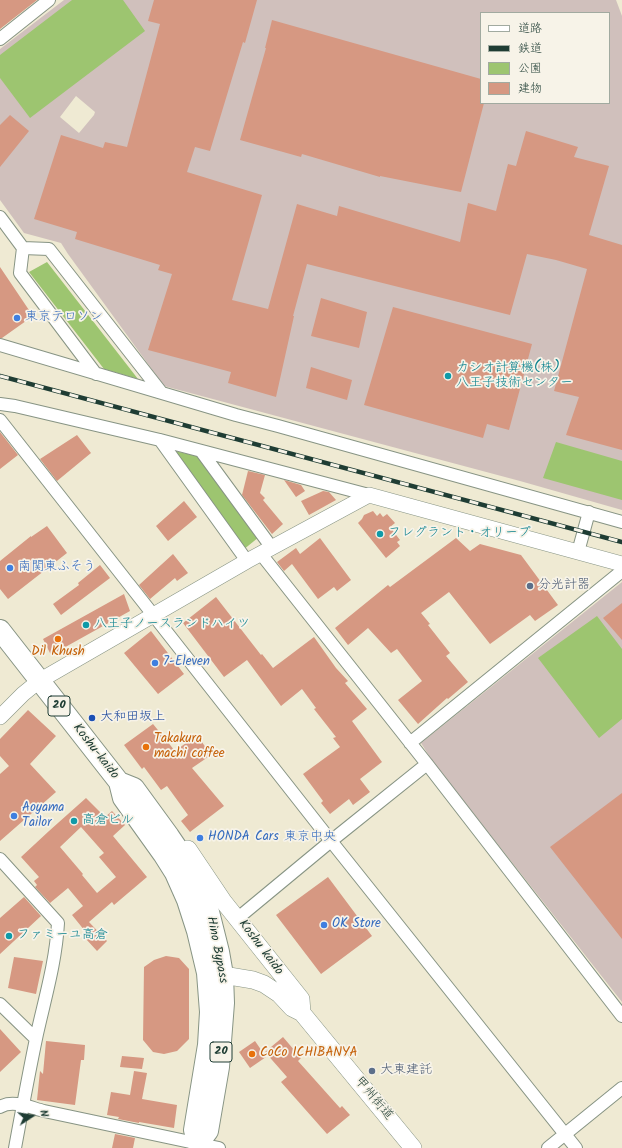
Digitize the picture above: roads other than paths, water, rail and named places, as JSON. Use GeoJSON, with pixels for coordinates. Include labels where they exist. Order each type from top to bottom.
{"type":"FeatureCollection","features":[{"type":"Feature","properties":{"kind":"highway","name":"Koshu-kaido"},"geometry":{"type":"LineString","coordinates":[[0,630],[119,782],[123,798],[175,873],[187,900],[215,974]]}},
{"type":"Feature","properties":{"kind":"highway","name":"Hino Bypass"},"geometry":{"type":"LineString","coordinates":[[119,782],[134,788],[188,864],[201,890],[213,928],[215,974],[224,1008],[219,1067],[208,1131],[197,1146]]}},
{"type":"Feature","properties":{"kind":"main road","name":"Koshu kaido"},"geometry":{"type":"LineString","coordinates":[[144,803],[156,808],[193,855],[223,901],[301,999],[302,1013]]}},
{"type":"Feature","properties":{"kind":"main road","name":"Koshu kaido"},"geometry":{"type":"LineString","coordinates":[[215,974],[253,980],[264,984],[279,994],[292,1008],[302,1013]]}},
{"type":"Feature","properties":{"kind":"main road","name":"甲州街道"},"geometry":{"type":"LineString","coordinates":[[302,1013],[413,1148]]}},
{"type":"Feature","properties":{"kind":"street"},"geometry":{"type":"LineString","coordinates":[[0,39],[49,0]]}},
{"type":"Feature","properties":{"kind":"street"},"geometry":{"type":"LineString","coordinates":[[0,217],[23,248],[20,273],[96,374]]}},
{"type":"Feature","properties":{"kind":"street"},"geometry":{"type":"LineString","coordinates":[[23,248],[49,249],[161,392]]}},
{"type":"Feature","properties":{"kind":"street"},"geometry":{"type":"LineString","coordinates":[[0,345],[236,415],[622,522]]}},
{"type":"Feature","properties":{"kind":"street"},"geometry":{"type":"LineString","coordinates":[[0,404],[15,406],[160,440],[622,564]]}},
{"type":"Feature","properties":{"kind":"street"},"geometry":{"type":"LineString","coordinates":[[0,420],[331,841],[576,1148]]}},
{"type":"Feature","properties":{"kind":"street"},"geometry":{"type":"LineString","coordinates":[[160,440],[247,561]]}},
{"type":"Feature","properties":{"kind":"street"},"geometry":{"type":"LineString","coordinates":[[201,451],[267,551],[410,743],[622,1016]]}},
{"type":"Feature","properties":{"kind":"street"},"geometry":{"type":"LineString","coordinates":[[0,717],[23,694],[39,681],[247,561],[369,495]]}},
{"type":"Feature","properties":{"kind":"street"},"geometry":{"type":"LineString","coordinates":[[578,552],[589,512]]}},
{"type":"Feature","properties":{"kind":"street"},"geometry":{"type":"LineString","coordinates":[[410,743],[622,571]]}},
{"type":"Feature","properties":{"kind":"street"},"geometry":{"type":"LineString","coordinates":[[238,918],[427,764]]}},
{"type":"Feature","properties":{"kind":"street"},"geometry":{"type":"LineString","coordinates":[[0,859],[58,923],[57,938],[50,975],[15,1148]]}},
{"type":"Feature","properties":{"kind":"street"},"geometry":{"type":"LineString","coordinates":[[0,1004],[36,1039]]}},
{"type":"Feature","properties":{"kind":"street"},"geometry":{"type":"LineString","coordinates":[[548,1148],[622,1088]]}},
{"type":"Feature","properties":{"kind":"street"},"geometry":{"type":"LineString","coordinates":[[0,1107],[3,1105],[23,1105],[197,1146],[219,1148]]}},
{"type":"Feature","properties":{"kind":"railway"},"geometry":{"type":"LineString","coordinates":[[0,376],[622,542]]}},
{"type":"Feature","properties":{"kind":"place","name":"東京テロソン"},"geometry":{"type":"Point","coordinates":[17,318]}},
{"type":"Feature","properties":{"kind":"place","name":"カシオ計算機(株) 八王子技術センター"},"geometry":{"type":"Point","coordinates":[448,376]}},
{"type":"Feature","properties":{"kind":"place","name":"フレグラント・オリーブ"},"geometry":{"type":"Point","coordinates":[380,534]}},
{"type":"Feature","properties":{"kind":"place","name":"南関東ふそう"},"geometry":{"type":"Point","coordinates":[10,568]}},
{"type":"Feature","properties":{"kind":"place","name":"分光計器"},"geometry":{"type":"Point","coordinates":[530,586]}},
{"type":"Feature","properties":{"kind":"place","name":"八王子ノースランドハイツ"},"geometry":{"type":"Point","coordinates":[86,625]}},
{"type":"Feature","properties":{"kind":"place","name":"Dil Khush"},"geometry":{"type":"Point","coordinates":[58,639]}},
{"type":"Feature","properties":{"kind":"place","name":"7-Eleven"},"geometry":{"type":"Point","coordinates":[155,663]}},
{"type":"Feature","properties":{"kind":"place","name":"大和田坂上"},"geometry":{"type":"Point","coordinates":[92,718]}},
{"type":"Feature","properties":{"kind":"place","name":"Takakura machi coffee"},"geometry":{"type":"Point","coordinates":[146,747]}},
{"type":"Feature","properties":{"kind":"place","name":"Aoyama Tailor"},"geometry":{"type":"Point","coordinates":[14,816]}},
{"type":"Feature","properties":{"kind":"place","name":"高倉ビル"},"geometry":{"type":"Point","coordinates":[74,821]}},
{"type":"Feature","properties":{"kind":"place","name":"HONDA Cars 東京中央"},"geometry":{"type":"Point","coordinates":[200,838]}},
{"type":"Feature","properties":{"kind":"place","name":"OK Store"},"geometry":{"type":"Point","coordinates":[324,925]}},
{"type":"Feature","properties":{"kind":"place","name":"ファミーユ高倉"},"geometry":{"type":"Point","coordinates":[9,936]}},
{"type":"Feature","properties":{"kind":"place","name":"CoCo ICHIBANYA"},"geometry":{"type":"Point","coordinates":[252,1054]}},
{"type":"Feature","properties":{"kind":"place","name":"大東建託"},"geometry":{"type":"Point","coordinates":[372,1071]}}]}
